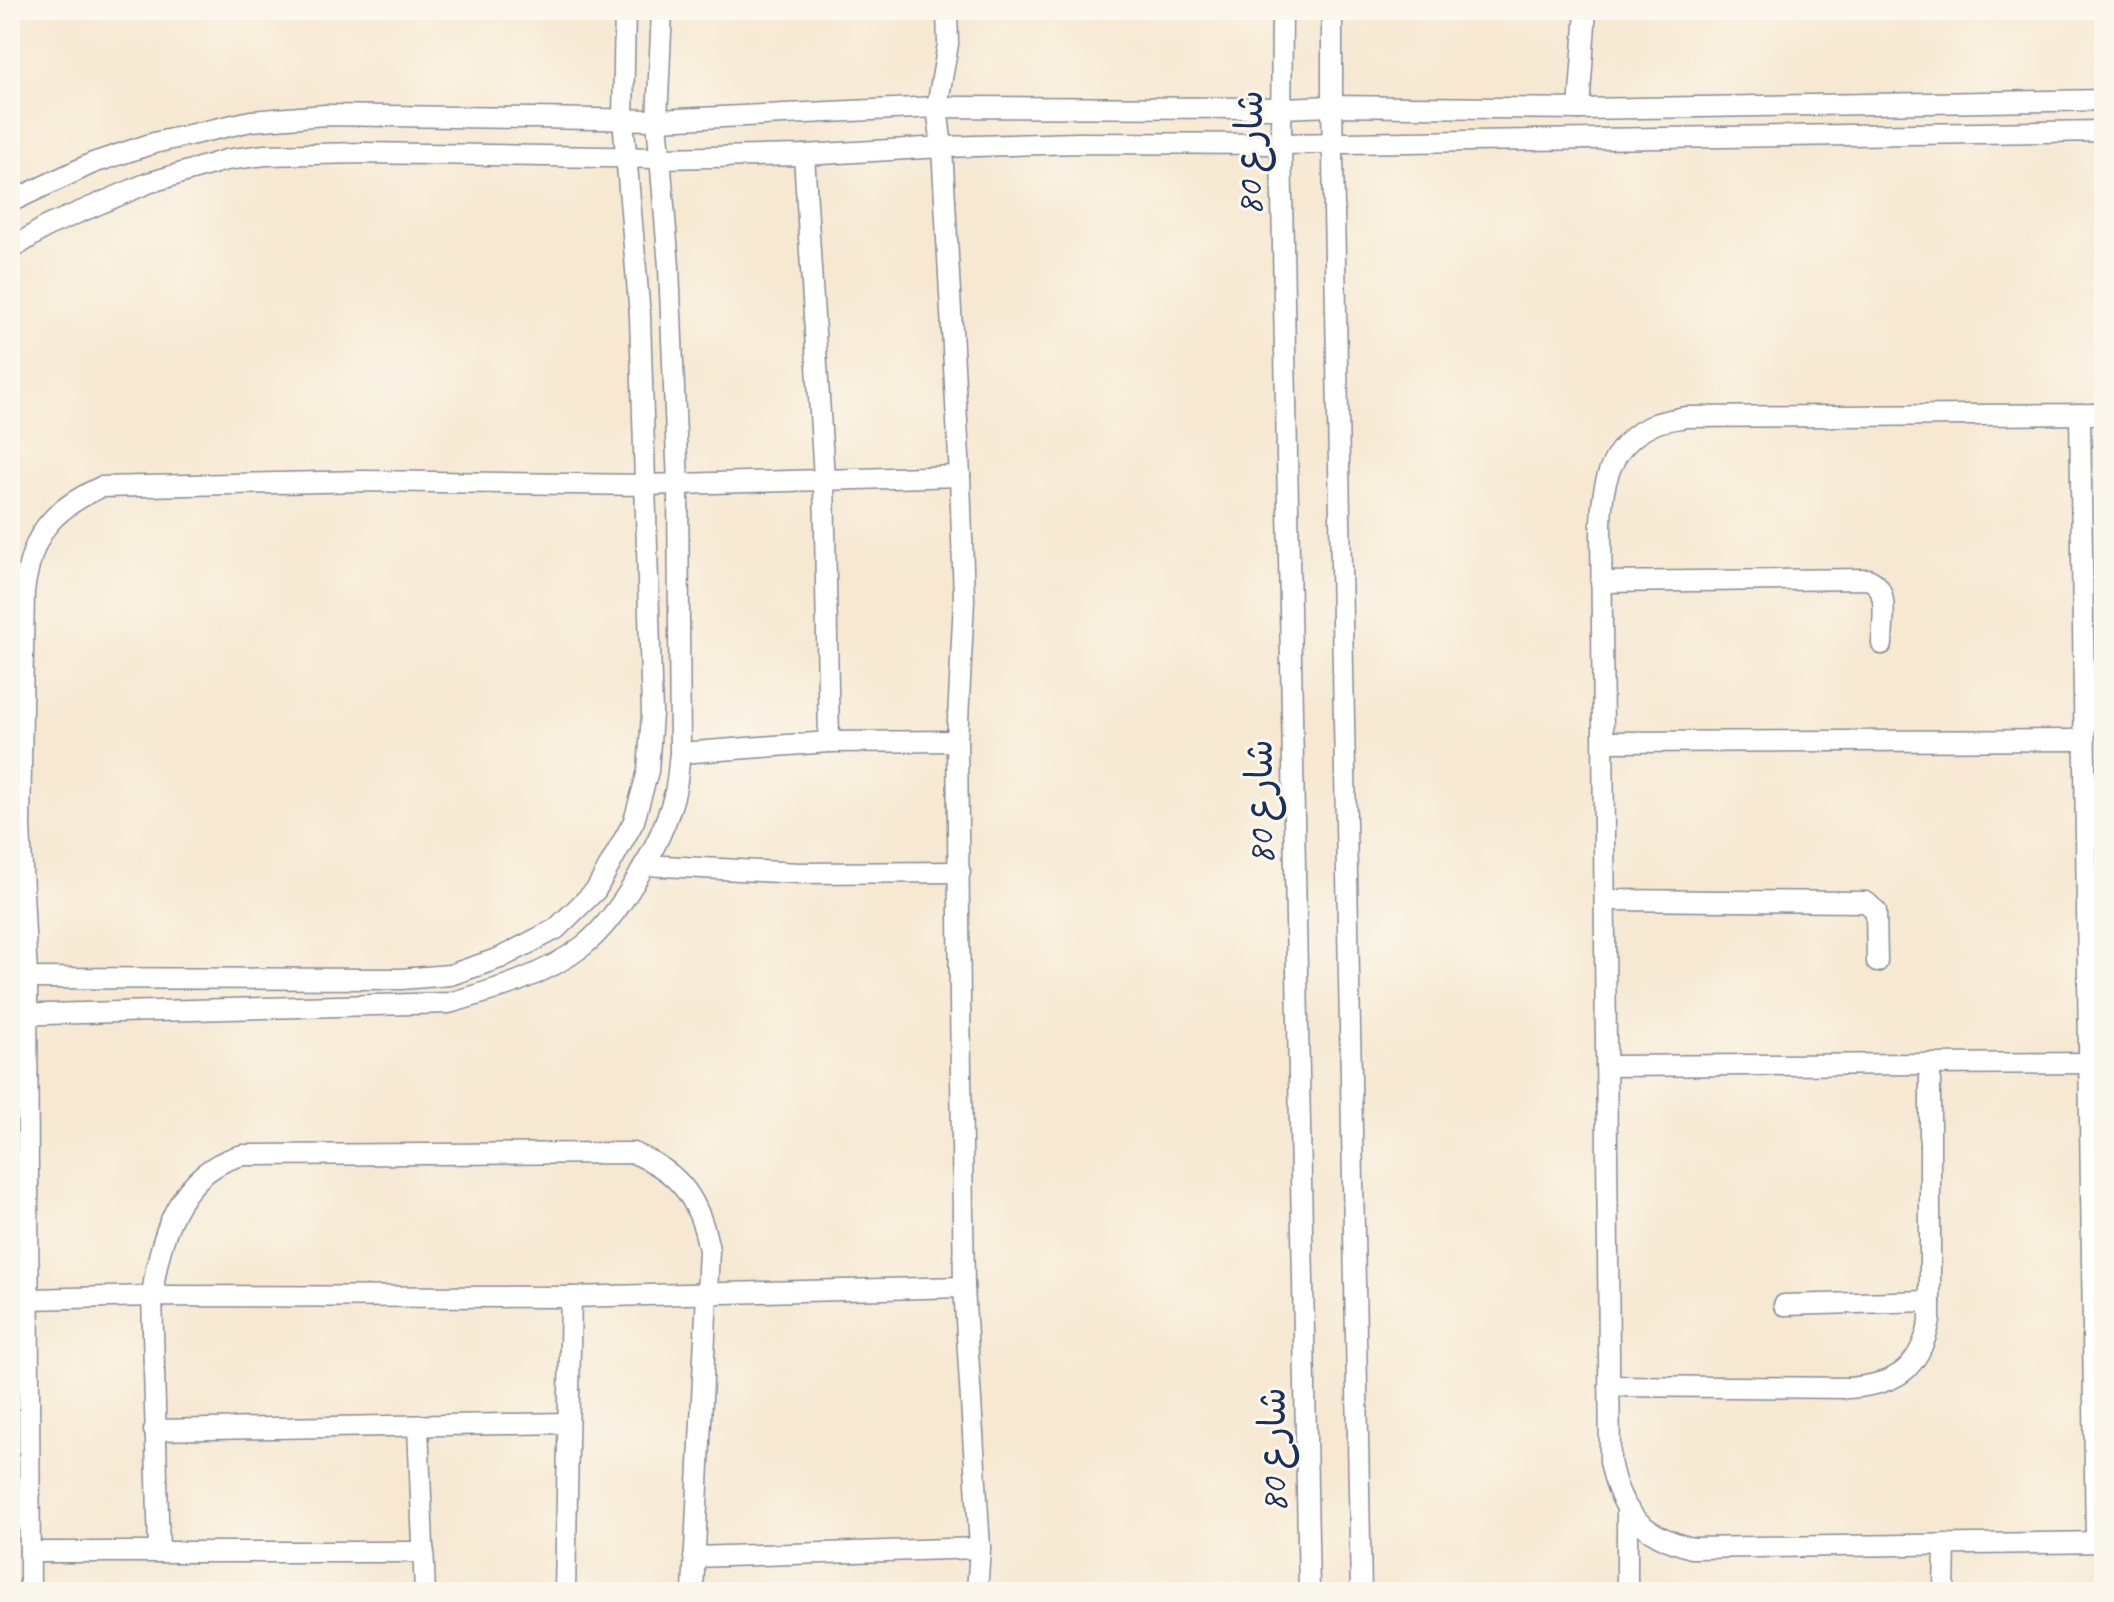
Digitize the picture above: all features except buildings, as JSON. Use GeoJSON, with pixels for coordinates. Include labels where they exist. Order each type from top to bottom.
{"type":"FeatureCollection","features":[{"type":"Feature","properties":{"kind":"street"},"geometry":{"type":"LineString","coordinates":[[19,978],[401,979],[450,975],[500,958],[556,929],[596,890],[634,821],[648,771],[652,687],[640,316],[623,119],[625,10]]}},
{"type":"Feature","properties":{"kind":"street"},"geometry":{"type":"LineString","coordinates":[[19,1015],[449,1003],[499,989],[546,968],[584,945],[616,910],[662,832],[675,794],[680,753],[678,484],[657,120],[662,10]]}},
{"type":"Feature","properties":{"kind":"street"},"geometry":{"type":"LineString","coordinates":[[947,10],[948,44],[937,107],[942,147],[964,600],[957,741],[964,1287],[980,1548],[977,1592]]}},
{"type":"Feature","properties":{"kind":"street","name":"شارع 80"},"geometry":{"type":"LineString","coordinates":[[1282,10],[1281,144],[1309,1592]]}},
{"type":"Feature","properties":{"kind":"street"},"geometry":{"type":"LineString","coordinates":[[1332,10],[1361,1592]]}},
{"type":"Feature","properties":{"kind":"street"},"geometry":{"type":"LineString","coordinates":[[1579,109],[1586,10]]}},
{"type":"Feature","properties":{"kind":"street"},"geometry":{"type":"LineString","coordinates":[[10,202],[93,163],[154,143],[251,121],[325,115],[657,120],[937,107],[1579,109],[2104,100]]}},
{"type":"Feature","properties":{"kind":"street"},"geometry":{"type":"LineString","coordinates":[[10,250],[47,226],[188,169],[265,155],[364,153],[661,158],[1078,143],[1281,144],[2104,131]]}},
{"type":"Feature","properties":{"kind":"street"},"geometry":{"type":"LineString","coordinates":[[804,155],[824,478],[829,742]]}},
{"type":"Feature","properties":{"kind":"street"},"geometry":{"type":"LineString","coordinates":[[2080,414],[2083,740],[2096,899],[2088,1063],[2098,1217],[2100,1542],[1692,1548],[1667,1542],[1644,1528],[1627,1510],[1615,1487],[1610,1461],[1601,582],[1602,493],[1611,464],[1630,439],[1656,423],[1686,417],[2080,414],[2104,414]]}},
{"type":"Feature","properties":{"kind":"street"},"geometry":{"type":"LineString","coordinates":[[30,1592],[30,1552],[20,1440],[29,1299],[19,1164],[24,591],[28,564],[36,541],[49,522],[70,501],[101,487],[365,481],[645,485],[960,476]]}},
{"type":"Feature","properties":{"kind":"street"},"geometry":{"type":"LineString","coordinates":[[2082,576],[2104,576]]}},
{"type":"Feature","properties":{"kind":"street"},"geometry":{"type":"LineString","coordinates":[[1601,582],[1868,579],[1878,584],[1883,594],[1882,644]]}},
{"type":"Feature","properties":{"kind":"street"},"geometry":{"type":"LineString","coordinates":[[1604,742],[2083,740]]}},
{"type":"Feature","properties":{"kind":"street"},"geometry":{"type":"LineString","coordinates":[[680,753],[829,742],[957,741]]}},
{"type":"Feature","properties":{"kind":"street"},"geometry":{"type":"LineString","coordinates":[[644,865],[799,873],[960,872]]}},
{"type":"Feature","properties":{"kind":"street"},"geometry":{"type":"LineString","coordinates":[[1605,900],[1866,902],[1873,907],[1877,916],[1877,962]]}},
{"type":"Feature","properties":{"kind":"street"},"geometry":{"type":"LineString","coordinates":[[1606,1066],[2088,1063]]}},
{"type":"Feature","properties":{"kind":"street"},"geometry":{"type":"LineString","coordinates":[[1609,1386],[1872,1386],[1894,1379],[1913,1364],[1925,1344],[1930,1321],[1930,1064]]}},
{"type":"Feature","properties":{"kind":"street"},"geometry":{"type":"LineString","coordinates":[[159,1552],[152,1296],[164,1235],[187,1190],[201,1176],[229,1158],[243,1155],[633,1153],[657,1162],[676,1178],[694,1202],[705,1228],[709,1250],[693,1592]]}},
{"type":"Feature","properties":{"kind":"street"},"geometry":{"type":"LineString","coordinates":[[29,1299],[152,1296],[571,1297],[708,1291],[964,1287]]}},
{"type":"Feature","properties":{"kind":"street"},"geometry":{"type":"LineString","coordinates":[[565,1592],[571,1297]]}},
{"type":"Feature","properties":{"kind":"street"},"geometry":{"type":"LineString","coordinates":[[1784,1305],[1930,1301]]}},
{"type":"Feature","properties":{"kind":"street"},"geometry":{"type":"LineString","coordinates":[[154,1430],[568,1423]]}},
{"type":"Feature","properties":{"kind":"street"},"geometry":{"type":"LineString","coordinates":[[418,1426],[425,1592]]}},
{"type":"Feature","properties":{"kind":"street"},"geometry":{"type":"LineString","coordinates":[[1627,1510],[1627,1592]]}},
{"type":"Feature","properties":{"kind":"street"},"geometry":{"type":"LineString","coordinates":[[1944,1592],[1945,1544]]}},
{"type":"Feature","properties":{"kind":"street"},"geometry":{"type":"LineString","coordinates":[[694,1557],[980,1548]]}},
{"type":"Feature","properties":{"kind":"street"},"geometry":{"type":"LineString","coordinates":[[30,1552],[424,1552]]}}]}
